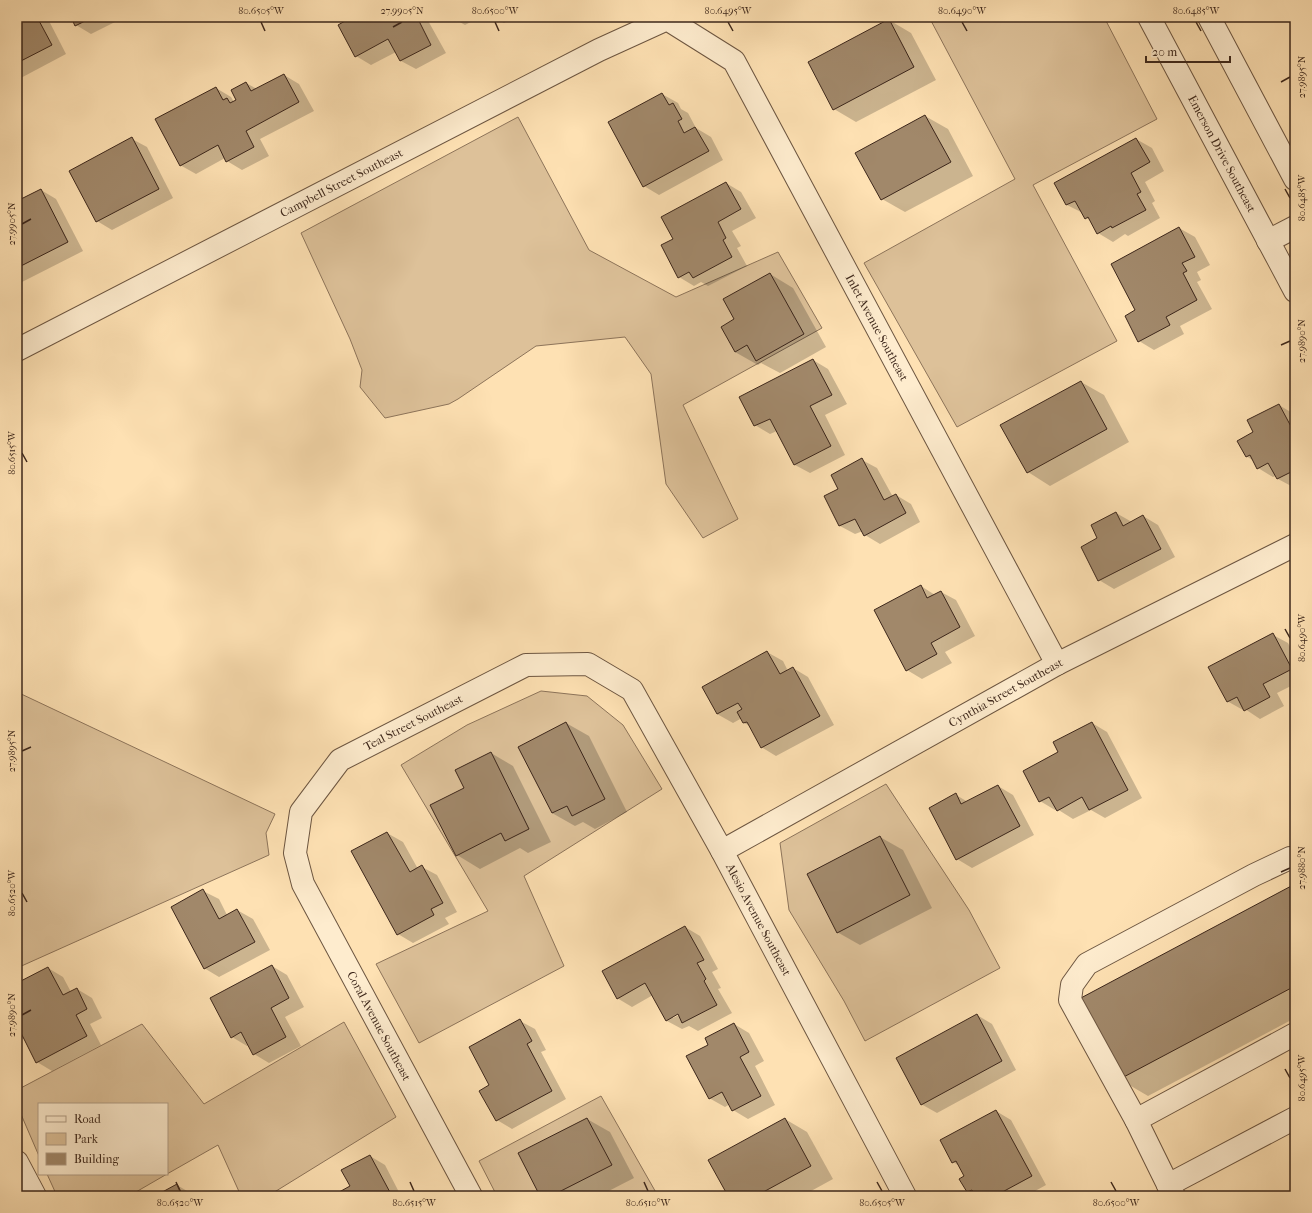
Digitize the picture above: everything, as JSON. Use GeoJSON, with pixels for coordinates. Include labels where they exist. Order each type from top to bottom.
{"type":"FeatureCollection","features":[{"type":"Feature","properties":{"kind":"street","name":"Emerson Drive Southeast"},"geometry":{"type":"LineString","coordinates":[[1149,17],[1295,291]]}},
{"type":"Feature","properties":{"kind":"street"},"geometry":{"type":"LineString","coordinates":[[1209,17],[1295,179]]}},
{"type":"Feature","properties":{"kind":"street","name":"Campbell Street Southeast"},"geometry":{"type":"LineString","coordinates":[[17,350],[586,56],[667,20]]}},
{"type":"Feature","properties":{"kind":"street","name":"Inlet Avenue Southeast"},"geometry":{"type":"LineString","coordinates":[[667,20],[734,61],[1057,664]]}},
{"type":"Feature","properties":{"kind":"street"},"geometry":{"type":"LineString","coordinates":[[1268,241],[1295,227]]}},
{"type":"Feature","properties":{"kind":"street","name":"Cynthia Street Southeast"},"geometry":{"type":"LineString","coordinates":[[722,851],[1057,664],[1295,545]]}},
{"type":"Feature","properties":{"kind":"street","name":"Alesio Avenue Southeast"},"geometry":{"type":"LineString","coordinates":[[588,664],[632,690],[722,851],[905,1196]]}},
{"type":"Feature","properties":{"kind":"street","name":"Teal Street Southeast"},"geometry":{"type":"LineString","coordinates":[[295,853],[301,812],[340,760],[526,665],[588,664]]}},
{"type":"Feature","properties":{"kind":"street","name":"Coral Avenue Southeast"},"geometry":{"type":"LineString","coordinates":[[295,853],[303,884],[470,1196]]}},
{"type":"Feature","properties":{"kind":"street"},"geometry":{"type":"LineString","coordinates":[[1295,859],[1290,858],[1254,875],[1088,964],[1072,985],[1070,1000],[1136,1120],[1171,1190],[1295,1118]]}},
{"type":"Feature","properties":{"kind":"street"},"geometry":{"type":"LineString","coordinates":[[1136,1120],[1295,1034]]}},
{"type":"Feature","properties":{"kind":"street"},"geometry":{"type":"LineString","coordinates":[[17,1162],[35,1196]]}},
{"type":"Feature","properties":{"kind":"green space"},"geometry":{"type":"Polygon","coordinates":[[[929,17],[1104,17],[1157,119],[1033,185],[1117,341],[957,427],[864,263],[1015,179],[929,17]]]}},
{"type":"Feature","properties":{"kind":"green space"},"geometry":{"type":"Polygon","coordinates":[[[518,117],[589,250],[676,297],[778,252],[822,328],[683,405],[738,519],[703,538],[666,484],[651,374],[625,337],[536,346],[449,404],[385,418],[360,387],[362,370],[350,339],[301,233],[518,117]]]}},
{"type":"Feature","properties":{"kind":"green space"},"geometry":{"type":"Polygon","coordinates":[[[541,691],[587,696],[623,725],[662,789],[524,876],[564,966],[419,1043],[376,964],[488,911],[401,765],[467,725],[541,691]]]}},
{"type":"Feature","properties":{"kind":"green space"},"geometry":{"type":"Polygon","coordinates":[[[17,692],[275,814],[266,833],[269,855],[17,968],[17,692]]]}},
{"type":"Feature","properties":{"kind":"green space"},"geometry":{"type":"Polygon","coordinates":[[[886,784],[969,910],[1000,968],[865,1041],[844,1001],[789,910],[780,843],[886,784]]]}},
{"type":"Feature","properties":{"kind":"green space"},"geometry":{"type":"Polygon","coordinates":[[[344,1022],[396,1117],[268,1196],[241,1196],[218,1145],[168,1173],[168,1103],[38,1103],[38,1154],[17,1105],[17,1090],[142,1024],[204,1104],[344,1022]]]}},
{"type":"Feature","properties":{"kind":"green space"},"geometry":{"type":"Polygon","coordinates":[[[601,1096],[658,1196],[497,1196],[479,1161],[601,1096]]]}},
{"type":"Feature","properties":{"kind":"green space"},"geometry":{"type":"Polygon","coordinates":[[[47,1175],[165,1175],[129,1196],[57,1196],[47,1175]]]}},
{"type":"Feature","properties":{"kind":"building"},"geometry":{"type":"Polygon","coordinates":[[[17,17],[37,17],[52,45],[17,63],[17,17]]]}},
{"type":"Feature","properties":{"kind":"building"},"geometry":{"type":"Polygon","coordinates":[[[71,17],[93,17],[75,26],[71,17]]]}},
{"type":"Feature","properties":{"kind":"building"},"geometry":{"type":"Polygon","coordinates":[[[352,17],[417,17],[431,45],[400,61],[388,39],[355,57],[338,25],[352,17]]]}},
{"type":"Feature","properties":{"kind":"building"},"geometry":{"type":"Polygon","coordinates":[[[1288,17],[1295,17],[1295,28],[1294,28],[1288,17]]]}},
{"type":"Feature","properties":{"kind":"building"},"geometry":{"type":"Polygon","coordinates":[[[889,19],[914,67],[833,110],[808,62],[889,19]]]}},
{"type":"Feature","properties":{"kind":"building"},"geometry":{"type":"Polygon","coordinates":[[[284,74],[299,102],[246,131],[254,147],[226,162],[218,145],[180,166],[155,119],[216,87],[223,100],[227,98],[230,103],[236,100],[231,90],[246,82],[251,91],[284,74]]]}},
{"type":"Feature","properties":{"kind":"building"},"geometry":{"type":"Polygon","coordinates":[[[662,93],[669,105],[673,103],[682,119],[678,121],[684,133],[695,127],[709,151],[643,187],[608,122],[662,93]]]}},
{"type":"Feature","properties":{"kind":"building"},"geometry":{"type":"Polygon","coordinates":[[[925,115],[951,162],[881,200],[855,153],[925,115]]]}},
{"type":"Feature","properties":{"kind":"building"},"geometry":{"type":"Polygon","coordinates":[[[132,137],[159,189],[96,222],[69,171],[132,137]]]}},
{"type":"Feature","properties":{"kind":"building"},"geometry":{"type":"Polygon","coordinates":[[[1136,138],[1150,162],[1131,173],[1141,192],[1137,194],[1146,210],[1112,228],[1111,226],[1097,234],[1088,217],[1085,219],[1075,201],[1066,205],[1054,183],[1136,138]]]}},
{"type":"Feature","properties":{"kind":"building"},"geometry":{"type":"Polygon","coordinates":[[[726,182],[741,209],[718,222],[726,238],[723,240],[732,257],[693,278],[689,272],[678,278],[661,245],[673,239],[661,217],[726,182]]]}},
{"type":"Feature","properties":{"kind":"building"},"geometry":{"type":"Polygon","coordinates":[[[41,189],[68,242],[17,268],[17,201],[41,189]]]}},
{"type":"Feature","properties":{"kind":"building"},"geometry":{"type":"Polygon","coordinates":[[[1179,227],[1195,257],[1182,263],[1187,271],[1183,273],[1197,300],[1166,317],[1170,325],[1138,342],[1125,316],[1135,310],[1111,264],[1179,227]]]}},
{"type":"Feature","properties":{"kind":"building"},"geometry":{"type":"Polygon","coordinates":[[[770,273],[804,334],[756,361],[747,345],[735,352],[721,327],[734,319],[723,299],[770,273]]]}},
{"type":"Feature","properties":{"kind":"building"},"geometry":{"type":"Polygon","coordinates":[[[813,359],[832,395],[810,406],[831,446],[794,465],[770,419],[754,426],[739,397],[813,359]]]}},
{"type":"Feature","properties":{"kind":"building"},"geometry":{"type":"Polygon","coordinates":[[[1081,381],[1107,429],[1027,473],[1000,425],[1081,381]]]}},
{"type":"Feature","properties":{"kind":"building"},"geometry":{"type":"Polygon","coordinates":[[[1279,404],[1295,434],[1295,470],[1277,479],[1268,463],[1257,469],[1250,455],[1246,457],[1237,441],[1253,432],[1247,420],[1279,404]]]}},
{"type":"Feature","properties":{"kind":"building"},"geometry":{"type":"Polygon","coordinates":[[[862,458],[884,500],[896,494],[906,513],[864,536],[855,519],[839,526],[824,496],[838,489],[831,475],[862,458]]]}},
{"type":"Feature","properties":{"kind":"building"},"geometry":{"type":"Polygon","coordinates":[[[1116,512],[1123,526],[1143,515],[1161,549],[1098,581],[1081,547],[1097,538],[1091,525],[1116,512]]]}},
{"type":"Feature","properties":{"kind":"building"},"geometry":{"type":"Polygon","coordinates":[[[921,585],[927,598],[941,591],[960,627],[931,643],[937,654],[906,671],[874,610],[921,585]]]}},
{"type":"Feature","properties":{"kind":"building"},"geometry":{"type":"Polygon","coordinates":[[[1273,633],[1292,669],[1263,684],[1270,697],[1244,711],[1237,697],[1227,702],[1208,667],[1273,633]]]}},
{"type":"Feature","properties":{"kind":"building"},"geometry":{"type":"Polygon","coordinates":[[[767,651],[780,674],[793,667],[820,716],[761,748],[747,722],[743,723],[737,712],[742,709],[738,703],[717,714],[702,687],[767,651]]]}},
{"type":"Feature","properties":{"kind":"building"},"geometry":{"type":"Polygon","coordinates":[[[566,722],[605,799],[572,816],[567,806],[552,813],[518,747],[566,722]]]}},
{"type":"Feature","properties":{"kind":"building"},"geometry":{"type":"Polygon","coordinates":[[[1092,722],[1128,790],[1089,810],[1082,797],[1057,811],[1049,797],[1039,802],[1023,771],[1058,752],[1053,742],[1092,722]]]}},
{"type":"Feature","properties":{"kind":"building"},"geometry":{"type":"Polygon","coordinates":[[[491,752],[529,829],[505,841],[501,833],[456,856],[430,805],[464,788],[455,770],[491,752]]]}},
{"type":"Feature","properties":{"kind":"building"},"geometry":{"type":"Polygon","coordinates":[[[998,785],[1020,826],[956,860],[929,808],[956,793],[961,804],[998,785]]]}},
{"type":"Feature","properties":{"kind":"building"},"geometry":{"type":"Polygon","coordinates":[[[387,832],[410,872],[422,865],[443,903],[431,909],[434,915],[397,935],[351,851],[387,832]]]}},
{"type":"Feature","properties":{"kind":"building"},"geometry":{"type":"Polygon","coordinates":[[[880,836],[910,895],[837,933],[807,874],[880,836]]]}},
{"type":"Feature","properties":{"kind":"building"},"geometry":{"type":"Polygon","coordinates":[[[1295,884],[1295,986],[1118,1080],[1079,999],[1295,884]]]}},
{"type":"Feature","properties":{"kind":"building"},"geometry":{"type":"Polygon","coordinates":[[[203,889],[219,919],[237,909],[255,942],[204,969],[171,907],[203,889]]]}},
{"type":"Feature","properties":{"kind":"building"},"geometry":{"type":"Polygon","coordinates":[[[685,926],[704,960],[697,963],[706,979],[704,981],[717,1005],[682,1023],[678,1014],[666,1021],[645,983],[617,999],[602,971],[685,926]]]}},
{"type":"Feature","properties":{"kind":"building"},"geometry":{"type":"Polygon","coordinates":[[[272,965],[289,998],[271,1008],[286,1037],[253,1055],[241,1032],[231,1038],[210,998],[272,965]]]}},
{"type":"Feature","properties":{"kind":"building"},"geometry":{"type":"Polygon","coordinates":[[[48,967],[63,995],[77,988],[87,1009],[76,1015],[87,1036],[36,1063],[21,1033],[17,1035],[17,983],[48,967]]]}},
{"type":"Feature","properties":{"kind":"building"},"geometry":{"type":"Polygon","coordinates":[[[977,1014],[1002,1061],[921,1105],[896,1058],[977,1014]]]}},
{"type":"Feature","properties":{"kind":"building"},"geometry":{"type":"Polygon","coordinates":[[[520,1019],[532,1041],[527,1044],[552,1091],[496,1121],[479,1091],[489,1085],[469,1047],[520,1019]]]}},
{"type":"Feature","properties":{"kind":"building"},"geometry":{"type":"Polygon","coordinates":[[[734,1023],[749,1052],[740,1057],[761,1096],[732,1111],[722,1092],[709,1099],[686,1056],[708,1045],[705,1038],[734,1023]]]}},
{"type":"Feature","properties":{"kind":"building"},"geometry":{"type":"Polygon","coordinates":[[[996,1110],[1032,1176],[995,1196],[975,1196],[972,1190],[967,1192],[959,1179],[964,1176],[956,1161],[952,1163],[940,1140],[996,1110]]]}},
{"type":"Feature","properties":{"kind":"building"},"geometry":{"type":"Polygon","coordinates":[[[587,1118],[612,1165],[551,1196],[540,1196],[518,1153],[587,1118]]]}},
{"type":"Feature","properties":{"kind":"building"},"geometry":{"type":"Polygon","coordinates":[[[785,1118],[811,1166],[756,1196],[728,1196],[708,1160],[785,1118]]]}},
{"type":"Feature","properties":{"kind":"building"},"geometry":{"type":"Polygon","coordinates":[[[370,1155],[392,1196],[332,1196],[350,1186],[341,1170],[370,1155]]]}},
{"type":"Feature","properties":{"kind":"building"},"geometry":{"type":"Polygon","coordinates":[[[177,1184],[183,1196],[155,1196],[177,1184]]]}}]}
